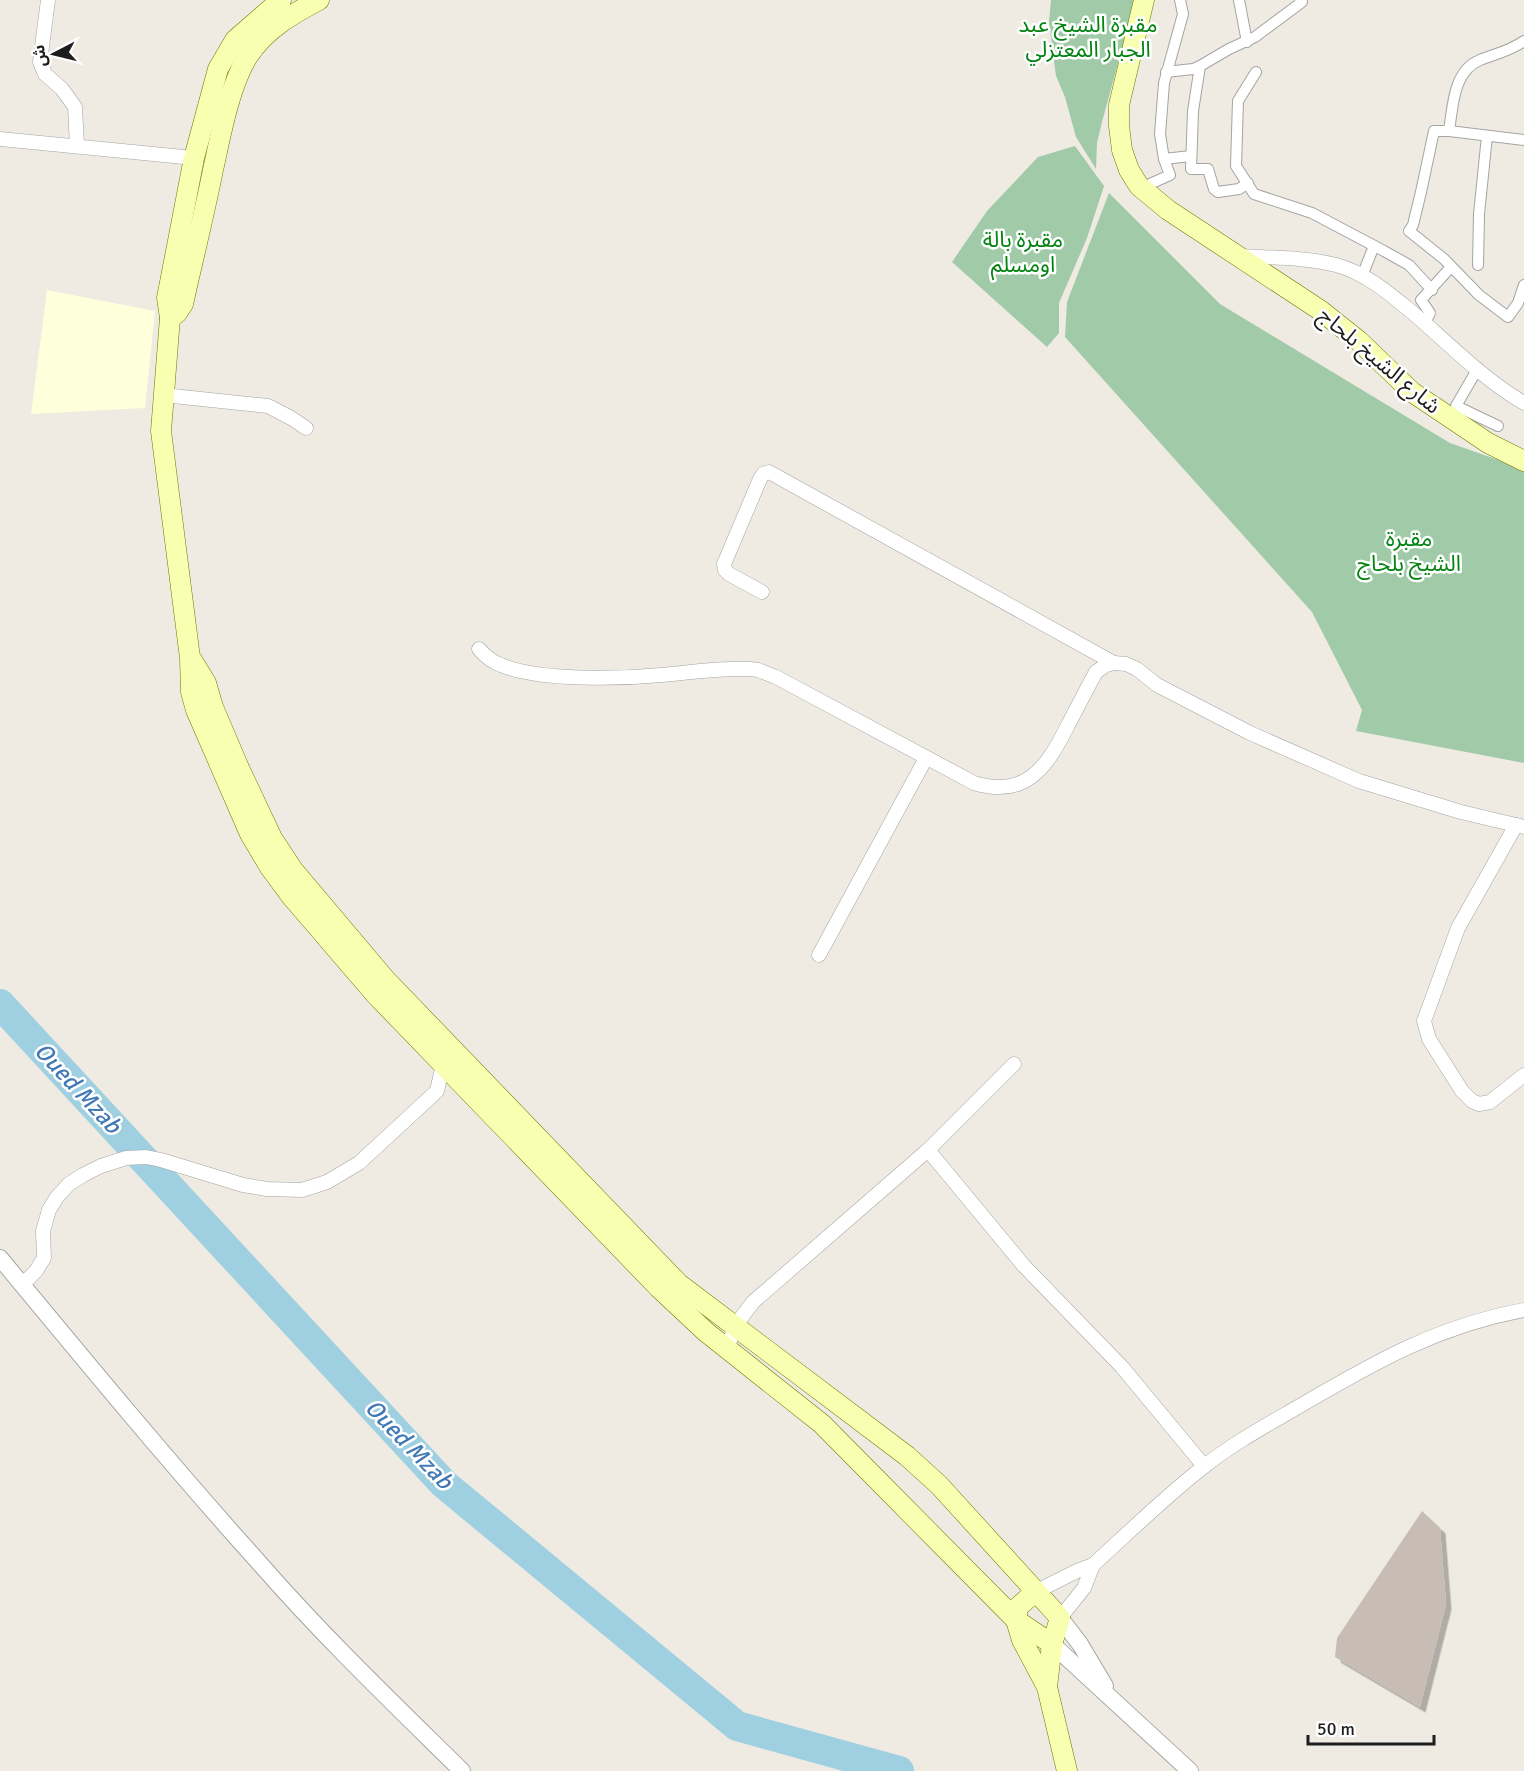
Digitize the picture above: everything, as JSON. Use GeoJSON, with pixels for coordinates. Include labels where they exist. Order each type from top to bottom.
{"type":"FeatureCollection","features":[{"type":"Feature","properties":{"kind":"main road"},"geometry":{"type":"LineString","coordinates":[[281,0],[246,29],[225,54],[212,85],[194,158],[167,298],[170,318],[161,422],[162,448],[190,658],[191,692],[196,710],[259,850],[280,882],[367,986],[451,1061],[659,1288],[727,1349],[822,1424],[1016,1620],[1052,1644]]}},
{"type":"Feature","properties":{"kind":"main road"},"geometry":{"type":"LineString","coordinates":[[170,318],[183,304],[220,141],[235,85],[248,56],[295,6],[319,0]]}},
{"type":"Feature","properties":{"kind":"main road"},"geometry":{"type":"LineString","coordinates":[[1141,188],[1129,170],[1122,150],[1119,105],[1144,0]]}},
{"type":"Feature","properties":{"kind":"main road"},"geometry":{"type":"LineString","coordinates":[[199,137],[220,141]]}},
{"type":"Feature","properties":{"kind":"main road","name":"شارع الشيخ بلحاج"},"geometry":{"type":"LineString","coordinates":[[1141,188],[1168,210],[1327,315],[1359,341],[1412,392],[1488,442],[1524,461]]}},
{"type":"Feature","properties":{"kind":"main road"},"geometry":{"type":"LineString","coordinates":[[469,1080],[665,1270],[699,1300],[839,1403],[930,1477],[1060,1618],[1052,1644],[1048,1694]]}},
{"type":"Feature","properties":{"kind":"main road"},"geometry":{"type":"LineString","coordinates":[[822,1424],[839,1403]]}},
{"type":"Feature","properties":{"kind":"main road"},"geometry":{"type":"LineString","coordinates":[[1035,1592],[1018,1607],[1016,1620],[1048,1694],[1067,1771]]}},
{"type":"Feature","properties":{"kind":"street"},"geometry":{"type":"LineString","coordinates":[[48,0],[40,62],[45,74],[62,89],[75,107],[77,147]]}},
{"type":"Feature","properties":{"kind":"street"},"geometry":{"type":"LineString","coordinates":[[1141,188],[1170,175],[1164,159],[1160,134],[1166,72],[1183,14],[1180,0]]}},
{"type":"Feature","properties":{"kind":"street"},"geometry":{"type":"LineString","coordinates":[[1239,0],[1247,42]]}},
{"type":"Feature","properties":{"kind":"street"},"geometry":{"type":"LineString","coordinates":[[1166,72],[1193,69],[1247,42],[1301,1]]}},
{"type":"Feature","properties":{"kind":"street"},"geometry":{"type":"LineString","coordinates":[[1449,130],[1461,75],[1477,61],[1509,50],[1524,41]]}},
{"type":"Feature","properties":{"kind":"street"},"geometry":{"type":"LineString","coordinates":[[1200,66],[1193,111],[1191,169],[1208,169],[1215,191],[1239,189],[1248,183]]}},
{"type":"Feature","properties":{"kind":"street"},"geometry":{"type":"LineString","coordinates":[[1256,72],[1238,101],[1236,166],[1254,194],[1312,213],[1374,246],[1409,265],[1432,290]]}},
{"type":"Feature","properties":{"kind":"street"},"geometry":{"type":"LineString","coordinates":[[1524,140],[1449,130],[1434,131],[1413,225],[1409,231],[1444,258],[1479,295],[1508,317],[1518,303],[1524,285]]}},
{"type":"Feature","properties":{"kind":"street"},"geometry":{"type":"LineString","coordinates":[[1478,265],[1479,214],[1487,136]]}},
{"type":"Feature","properties":{"kind":"street"},"geometry":{"type":"LineString","coordinates":[[0,139],[194,158]]}},
{"type":"Feature","properties":{"kind":"street"},"geometry":{"type":"LineString","coordinates":[[1164,159],[1191,156]]}},
{"type":"Feature","properties":{"kind":"street"},"geometry":{"type":"LineString","coordinates":[[1362,276],[1374,246]]}},
{"type":"Feature","properties":{"kind":"street"},"geometry":{"type":"LineString","coordinates":[[1239,256],[1337,265],[1362,276],[1378,285],[1497,385],[1524,403]]}},
{"type":"Feature","properties":{"kind":"street"},"geometry":{"type":"LineString","coordinates":[[1425,323],[1430,313],[1421,300],[1452,267]]}},
{"type":"Feature","properties":{"kind":"street"},"geometry":{"type":"LineString","coordinates":[[1478,368],[1456,406],[1498,426]]}},
{"type":"Feature","properties":{"kind":"street"},"geometry":{"type":"LineString","coordinates":[[163,395],[268,406],[306,428]]}},
{"type":"Feature","properties":{"kind":"street"},"geometry":{"type":"LineString","coordinates":[[762,592],[729,574],[724,564],[760,479],[769,472],[1114,663]]}},
{"type":"Feature","properties":{"kind":"street"},"geometry":{"type":"LineString","coordinates":[[479,649],[491,661],[511,669],[526,673],[562,676],[645,677],[758,670],[776,677],[974,783],[999,789],[1017,785],[1033,777],[1054,753],[1096,672],[1106,665],[1126,664],[1137,669],[1157,685],[1300,757],[1359,782],[1461,812],[1520,826],[1458,927],[1424,1021],[1429,1039],[1462,1092],[1472,1101],[1479,1104],[1490,1102],[1521,1082]]}},
{"type":"Feature","properties":{"kind":"street"},"geometry":{"type":"LineString","coordinates":[[819,955],[926,758]]}},
{"type":"Feature","properties":{"kind":"street"},"geometry":{"type":"LineString","coordinates":[[22,1285],[36,1271],[44,1258],[43,1231],[49,1210],[69,1184],[83,1175],[126,1158],[146,1157],[243,1185],[267,1189],[302,1190],[327,1182],[359,1163],[437,1091],[439,1079],[451,1061]]}},
{"type":"Feature","properties":{"kind":"street"},"geometry":{"type":"LineString","coordinates":[[727,1349],[735,1326],[753,1302],[928,1150],[1014,1064]]}},
{"type":"Feature","properties":{"kind":"street"},"geometry":{"type":"LineString","coordinates":[[437,1091],[451,1091],[469,1080]]}},
{"type":"Feature","properties":{"kind":"street"},"geometry":{"type":"LineString","coordinates":[[928,1150],[1024,1266],[1122,1367],[1204,1466]]}},
{"type":"Feature","properties":{"kind":"street"},"geometry":{"type":"LineString","coordinates":[[0,1258],[121,1404],[263,1568],[368,1679],[462,1771]]}},
{"type":"Feature","properties":{"kind":"street"},"geometry":{"type":"LineString","coordinates":[[1035,1592],[1093,1565],[1204,1466],[1258,1430],[1374,1363],[1411,1344],[1482,1319],[1524,1310]]}},
{"type":"Feature","properties":{"kind":"street"},"geometry":{"type":"LineString","coordinates":[[1093,1565],[1084,1588],[1060,1618],[1080,1644],[1114,1703]]}},
{"type":"Feature","properties":{"kind":"street"},"geometry":{"type":"LineString","coordinates":[[1052,1644],[1190,1771]]}},
{"type":"Feature","properties":{"kind":"shaded area"},"geometry":{"type":"Polygon","coordinates":[[[47,290],[155,311],[145,408],[31,414],[47,290]]]}},
{"type":"Feature","properties":{"kind":"green space","name":"مقبرة الشيخ عبد الجبار المعتزلي"},"geometry":{"type":"Polygon","coordinates":[[[1051,0],[1135,0],[1097,143],[1096,169],[1076,137],[1065,97],[1056,76],[1049,22],[1051,0]]]}},
{"type":"Feature","properties":{"kind":"green space","name":"مقبرة بالة اومسلم"},"geometry":{"type":"Polygon","coordinates":[[[1075,146],[1104,186],[1087,238],[1059,303],[1059,333],[1047,347],[952,262],[987,211],[1038,157],[1075,146]]]}},
{"type":"Feature","properties":{"kind":"green space","name":"مقبرة الشيخ بلحاج"},"geometry":{"type":"Polygon","coordinates":[[[1109,193],[1220,304],[1450,443],[1524,469],[1524,763],[1356,731],[1362,710],[1312,612],[1065,337],[1067,302],[1109,193]]]}},
{"type":"Feature","properties":{"kind":"building"},"geometry":{"type":"Polygon","coordinates":[[[1422,1511],[1440,1528],[1446,1604],[1420,1707],[1335,1657],[1337,1638],[1422,1511]]]}},
{"type":"Feature","properties":{"kind":"waterway","name":"Oued Mzab"},"geometry":{"type":"LineString","coordinates":[[0,1004],[444,1484],[737,1726],[899,1771]]}}]}
